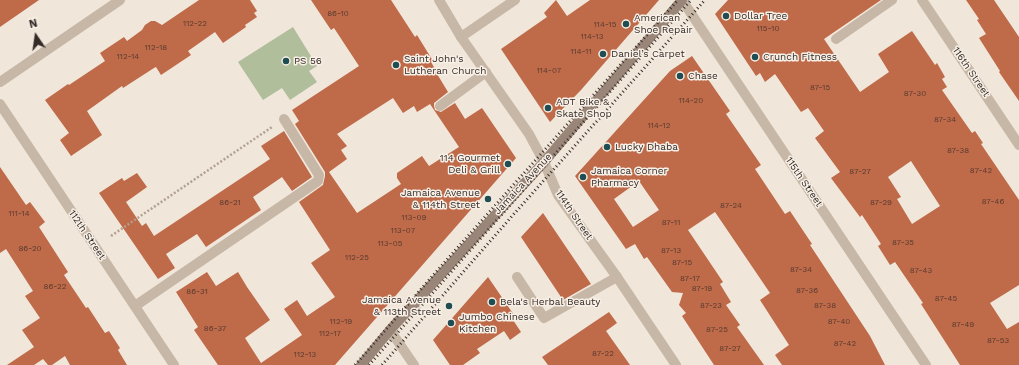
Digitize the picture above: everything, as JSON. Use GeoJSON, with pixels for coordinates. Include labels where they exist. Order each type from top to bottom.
{"type":"FeatureCollection","features":[{"type":"Feature","properties":{"kind":"main road","name":"Jamaica Avenue"},"geometry":{"type":"LineString","coordinates":[[361,365],[390,330],[544,162],[682,0]]}},
{"type":"Feature","properties":{"kind":"street"},"geometry":{"type":"LineString","coordinates":[[0,82],[120,0]]}},
{"type":"Feature","properties":{"kind":"street","name":"114th Street"},"geometry":{"type":"LineString","coordinates":[[439,0],[461,37],[529,134],[544,162],[558,195],[617,277],[676,365]]}},
{"type":"Feature","properties":{"kind":"street"},"geometry":{"type":"LineString","coordinates":[[461,37],[515,0]]}},
{"type":"Feature","properties":{"kind":"street","name":"115th Street"},"geometry":{"type":"LineString","coordinates":[[682,0],[926,365]]}},
{"type":"Feature","properties":{"kind":"street"},"geometry":{"type":"LineString","coordinates":[[836,39],[892,0]]}},
{"type":"Feature","properties":{"kind":"street","name":"116th Street"},"geometry":{"type":"LineString","coordinates":[[922,0],[1019,145]]}},
{"type":"Feature","properties":{"kind":"street"},"geometry":{"type":"LineString","coordinates":[[440,106],[486,72]]}},
{"type":"Feature","properties":{"kind":"street","name":"112th Street"},"geometry":{"type":"LineString","coordinates":[[0,104],[174,365]]}},
{"type":"Feature","properties":{"kind":"street"},"geometry":{"type":"LineString","coordinates":[[135,306],[318,181],[319,175],[284,119]]}},
{"type":"Feature","properties":{"kind":"street"},"geometry":{"type":"LineString","coordinates":[[517,277],[544,318],[617,277]]}},
{"type":"Feature","properties":{"kind":"street"},"geometry":{"type":"LineString","coordinates":[[390,330],[414,365]]}},
{"type":"Feature","properties":{"kind":"path"},"geometry":{"type":"LineString","coordinates":[[110,236],[284,119]]}},
{"type":"Feature","properties":{"kind":"green space"},"geometry":{"type":"Polygon","coordinates":[[[293,27],[317,66],[309,71],[317,82],[290,100],[282,88],[263,100],[238,62],[293,27]]]}},
{"type":"Feature","properties":{"kind":"building"},"geometry":{"type":"Polygon","coordinates":[[[0,0],[39,0],[0,27],[0,0]]]}},
{"type":"Feature","properties":{"kind":"building"},"geometry":{"type":"Polygon","coordinates":[[[199,0],[250,0],[257,11],[254,13],[257,17],[245,25],[246,27],[223,43],[215,32],[188,51],[191,55],[161,75],[156,67],[123,88],[122,86],[87,111],[102,135],[71,156],[60,140],[69,133],[45,100],[105,61],[100,53],[124,37],[127,41],[151,21],[155,21],[162,25],[199,0]]]}},
{"type":"Feature","properties":{"kind":"building"},"geometry":{"type":"Polygon","coordinates":[[[311,0],[391,0],[415,37],[417,35],[433,61],[431,62],[434,69],[448,92],[434,103],[435,110],[441,112],[455,103],[465,119],[482,108],[516,158],[335,365],[218,365],[194,330],[198,327],[176,292],[207,272],[216,286],[238,272],[270,320],[245,338],[261,363],[302,335],[284,309],[297,300],[307,316],[335,297],[311,263],[330,250],[299,202],[323,185],[325,172],[295,124],[299,121],[292,110],[359,66],[334,28],[331,30],[311,0]],[[393,98],[337,134],[347,146],[341,150],[347,159],[329,172],[357,213],[401,184],[397,178],[397,173],[422,156],[429,166],[459,147],[430,104],[417,112],[414,106],[403,113],[393,98]]]}},
{"type":"Feature","properties":{"kind":"building"},"geometry":{"type":"Polygon","coordinates":[[[556,0],[567,16],[590,0],[659,0],[581,90],[550,122],[501,49],[547,17],[544,13],[556,0]]]}},
{"type":"Feature","properties":{"kind":"building"},"geometry":{"type":"Polygon","coordinates":[[[728,0],[881,0],[824,39],[860,92],[889,72],[878,54],[912,31],[935,65],[937,63],[945,77],[942,79],[947,87],[942,90],[972,133],[975,131],[983,143],[981,144],[1019,200],[1019,285],[990,303],[1007,329],[1019,322],[1019,365],[960,365],[921,304],[923,303],[895,262],[890,265],[878,246],[881,244],[862,215],[860,217],[831,178],[840,172],[815,138],[824,131],[808,108],[801,112],[775,74],[765,82],[760,73],[756,76],[715,14],[728,0]],[[911,161],[888,177],[901,197],[897,199],[912,224],[940,206],[911,161]]]}},
{"type":"Feature","properties":{"kind":"building"},"geometry":{"type":"Polygon","coordinates":[[[966,0],[994,0],[1019,37],[1019,101],[999,72],[1000,71],[979,38],[986,34],[977,20],[979,19],[966,0]]]}},
{"type":"Feature","properties":{"kind":"building"},"geometry":{"type":"Polygon","coordinates":[[[692,56],[730,111],[726,114],[761,165],[755,169],[785,214],[790,211],[812,244],[810,245],[870,336],[885,365],[782,365],[775,355],[789,345],[760,300],[770,293],[715,212],[688,230],[723,282],[720,284],[731,302],[726,305],[740,325],[737,327],[764,365],[714,365],[682,316],[686,313],[679,305],[683,293],[672,292],[647,257],[644,259],[635,244],[626,249],[575,176],[670,71],[692,56]],[[639,181],[614,199],[633,227],[659,210],[639,181]]]}},
{"type":"Feature","properties":{"kind":"building"},"geometry":{"type":"Polygon","coordinates":[[[284,131],[312,177],[292,191],[282,177],[253,197],[261,210],[206,247],[197,234],[166,254],[175,268],[158,279],[99,193],[122,178],[124,181],[137,173],[147,187],[126,202],[142,226],[146,223],[154,236],[270,159],[261,146],[284,131]]]}},
{"type":"Feature","properties":{"kind":"building"},"geometry":{"type":"Polygon","coordinates":[[[0,167],[26,205],[30,202],[45,222],[39,227],[68,272],[64,275],[105,333],[109,331],[120,348],[118,350],[127,365],[70,365],[65,356],[52,365],[48,365],[43,359],[34,365],[7,365],[34,347],[22,330],[40,318],[25,296],[33,291],[6,249],[0,253],[0,167]]]}},
{"type":"Feature","properties":{"kind":"building"},"geometry":{"type":"Polygon","coordinates":[[[543,213],[591,284],[563,300],[521,237],[543,213]]]}},
{"type":"Feature","properties":{"kind":"building"},"geometry":{"type":"Polygon","coordinates":[[[488,277],[514,315],[511,317],[521,332],[510,340],[504,331],[477,349],[480,353],[463,365],[450,365],[433,340],[488,277]]]}},
{"type":"Feature","properties":{"kind":"building"},"geometry":{"type":"Polygon","coordinates":[[[609,312],[617,323],[606,331],[630,365],[548,365],[542,357],[609,312]]]}},
{"type":"Feature","properties":{"kind":"railway"},"geometry":{"type":"LineString","coordinates":[[355,365],[678,0]]}},
{"type":"Feature","properties":{"kind":"railway"},"geometry":{"type":"LineString","coordinates":[[369,365],[691,0]]}},
{"type":"Feature","properties":{"kind":"railway"},"geometry":{"type":"LineString","coordinates":[[382,365],[513,215],[705,0]]}},
{"type":"Feature","properties":{"kind":"place","name":"Dollar Tree"},"geometry":{"type":"Point","coordinates":[726,16]}},
{"type":"Feature","properties":{"kind":"place","name":"American Shoe Repair"},"geometry":{"type":"Point","coordinates":[626,24]}},
{"type":"Feature","properties":{"kind":"place","name":"Daniel’s Carpet"},"geometry":{"type":"Point","coordinates":[603,54]}},
{"type":"Feature","properties":{"kind":"place","name":"Crunch Fitness"},"geometry":{"type":"Point","coordinates":[755,57]}},
{"type":"Feature","properties":{"kind":"place","name":"PS 56"},"geometry":{"type":"Point","coordinates":[286,61]}},
{"type":"Feature","properties":{"kind":"place","name":"Saint John's Lutheran Church"},"geometry":{"type":"Point","coordinates":[396,65]}},
{"type":"Feature","properties":{"kind":"place","name":"Chase"},"geometry":{"type":"Point","coordinates":[680,76]}},
{"type":"Feature","properties":{"kind":"place","name":"ADT Bike & Skate Shop"},"geometry":{"type":"Point","coordinates":[548,108]}},
{"type":"Feature","properties":{"kind":"place","name":"Lucky Dhaba"},"geometry":{"type":"Point","coordinates":[607,147]}},
{"type":"Feature","properties":{"kind":"place","name":"114 Gourmet Deli & Grill"},"geometry":{"type":"Point","coordinates":[508,164]}},
{"type":"Feature","properties":{"kind":"place","name":"Jamaica Corner Pharmacy"},"geometry":{"type":"Point","coordinates":[583,177]}},
{"type":"Feature","properties":{"kind":"place","name":"Jamaica Avenue & 114th Street"},"geometry":{"type":"Point","coordinates":[488,199]}},
{"type":"Feature","properties":{"kind":"place","name":"Bela's Herbal Beauty"},"geometry":{"type":"Point","coordinates":[492,302]}},
{"type":"Feature","properties":{"kind":"place","name":"Jamaica Avenue & 113th Street"},"geometry":{"type":"Point","coordinates":[449,306]}},
{"type":"Feature","properties":{"kind":"place","name":"Jumbo Chinese Kitchen"},"geometry":{"type":"Point","coordinates":[451,323]}}]}
